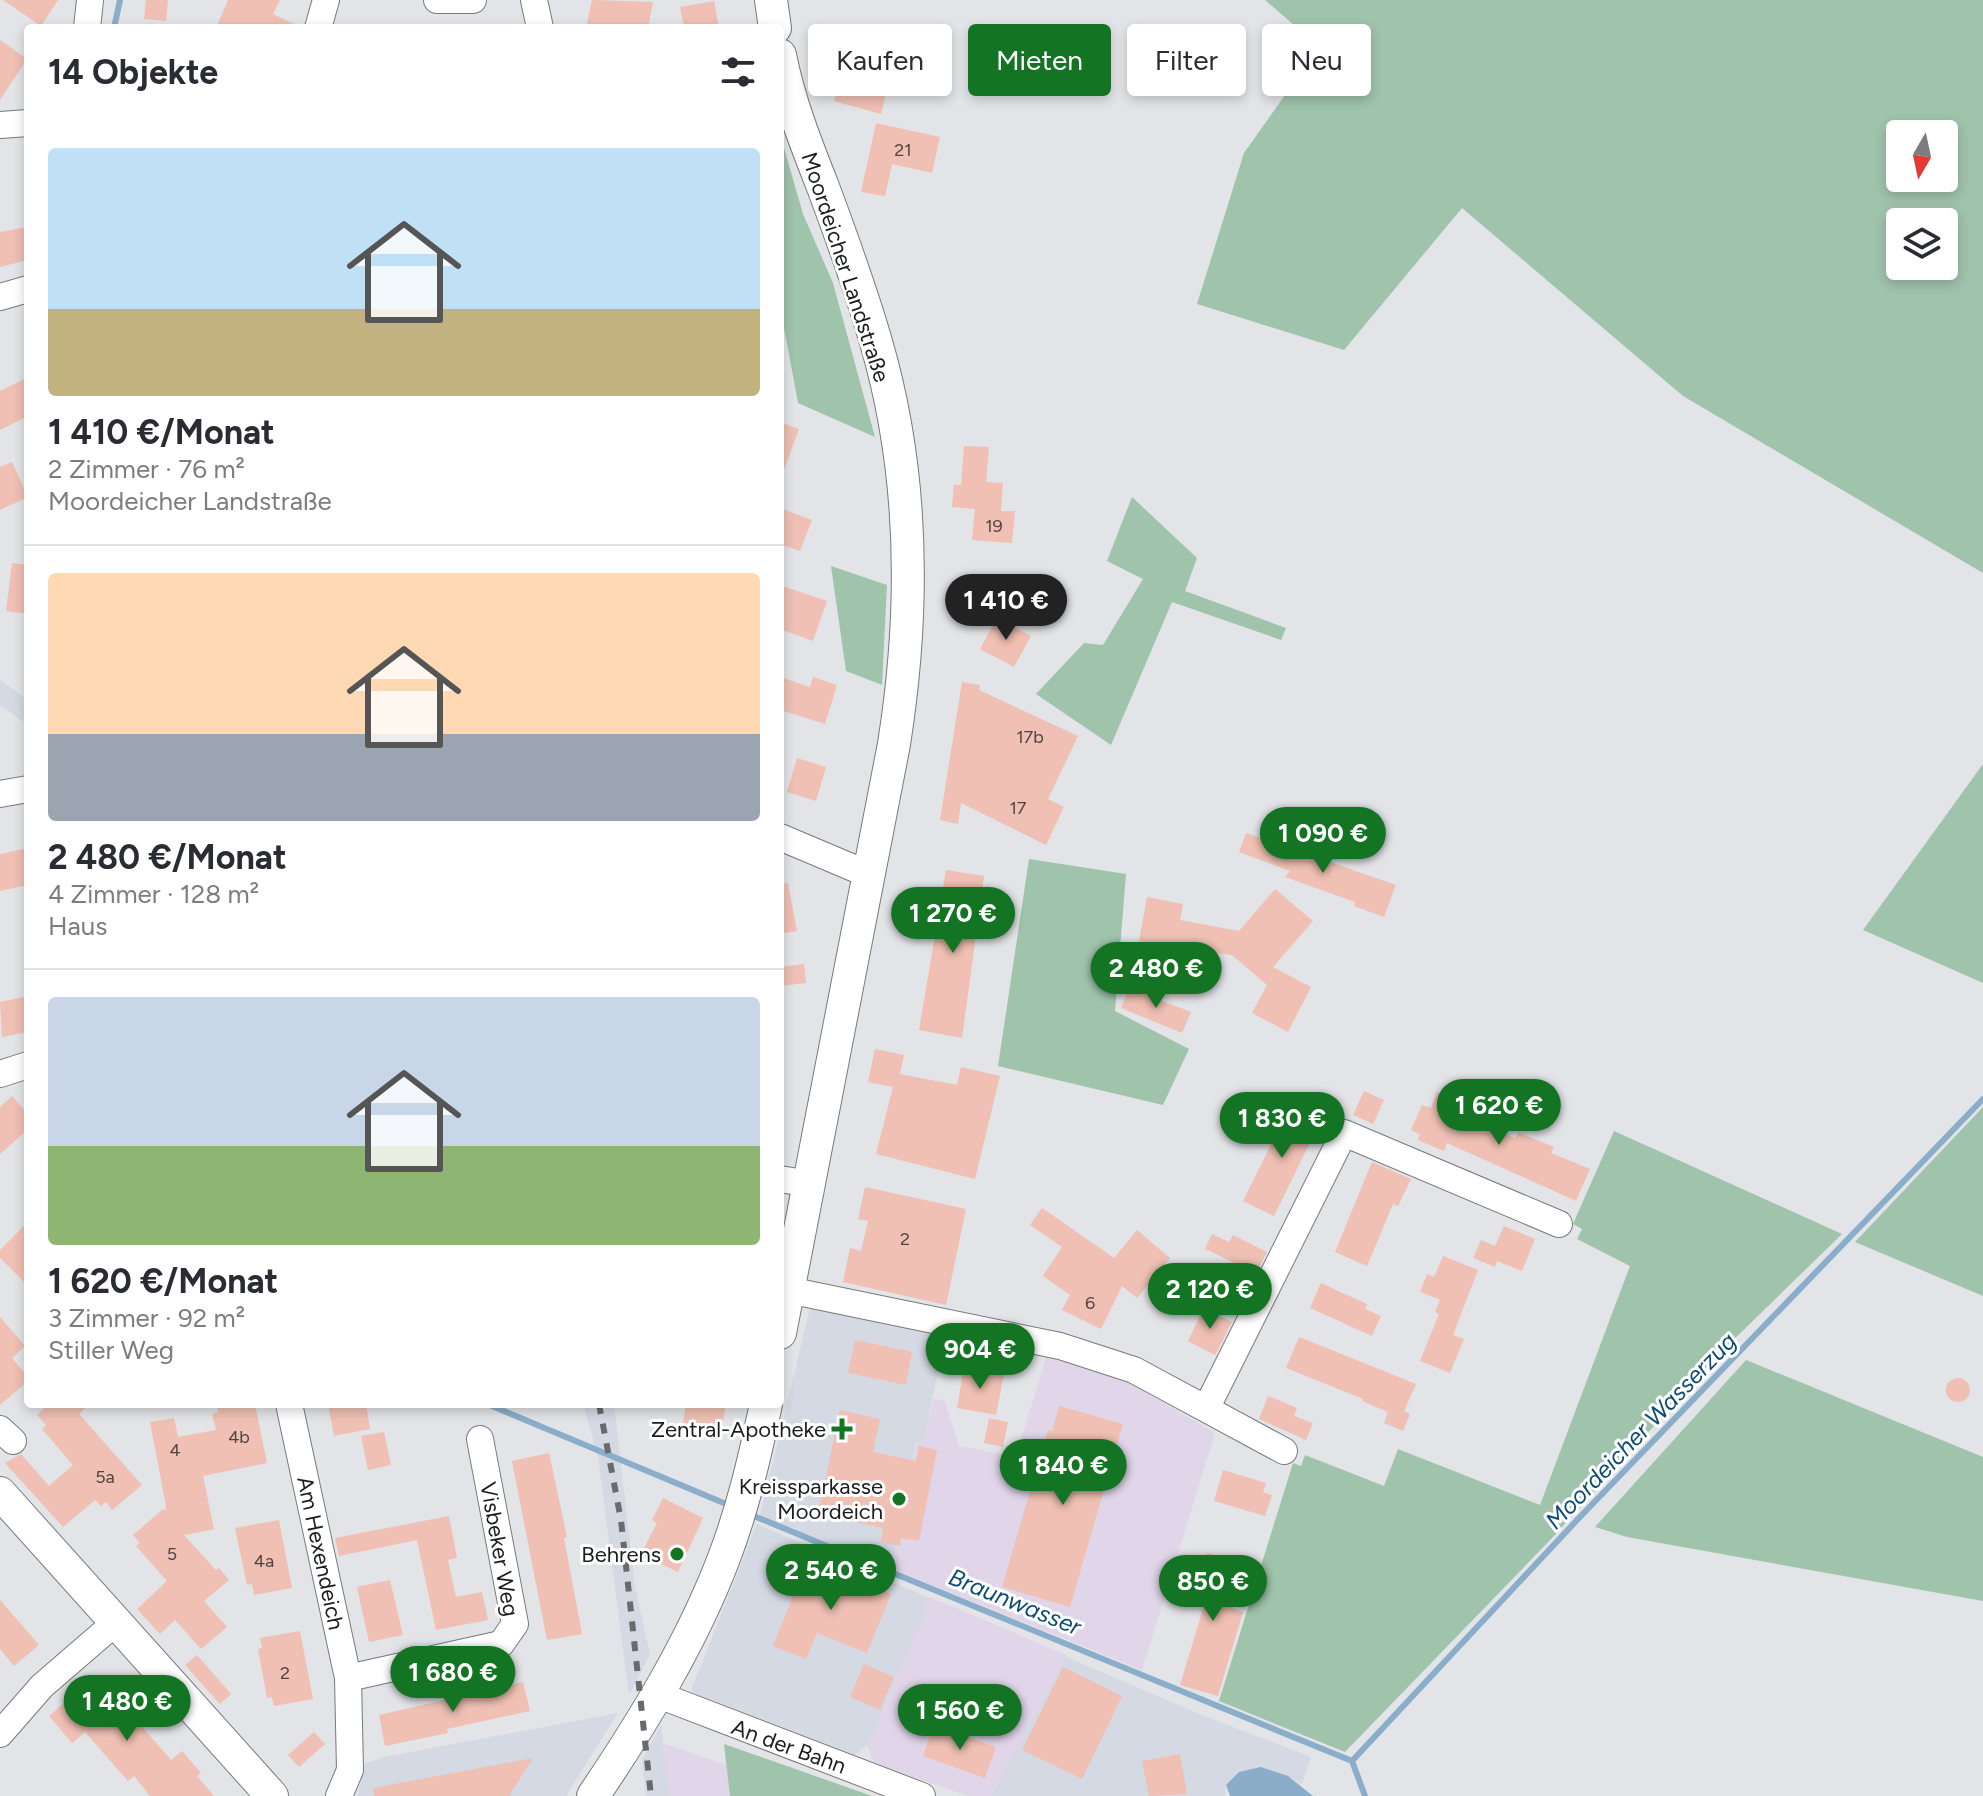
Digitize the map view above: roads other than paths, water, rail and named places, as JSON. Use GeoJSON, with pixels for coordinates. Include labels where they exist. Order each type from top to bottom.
{"type":"FeatureCollection","features":[{"type":"Feature","properties":{"kind":"main road"},"geometry":{"type":"LineString","coordinates":[[771,0],[774,24]]}},
{"type":"Feature","properties":{"kind":"main road","name":"Moordeicher Landstraße"},"geometry":{"type":"LineString","coordinates":[[784,70],[797,118],[876,343],[891,406],[905,510],[906,658],[870,875],[795,1181],[784,1312]]}},
{"type":"Feature","properties":{"kind":"main road"},"geometry":{"type":"LineString","coordinates":[[593,1796],[656,1694],[715,1581],[745,1496],[765,1408]]}},
{"type":"Feature","properties":{"kind":"main road"},"geometry":{"type":"LineString","coordinates":[[0,1493],[272,1796]]}},
{"type":"Feature","properties":{"kind":"street"},"geometry":{"type":"LineString","coordinates":[[87,24],[90,0]]}},
{"type":"Feature","properties":{"kind":"street"},"geometry":{"type":"LineString","coordinates":[[319,24],[326,0]]}},
{"type":"Feature","properties":{"kind":"street"},"geometry":{"type":"LineString","coordinates":[[437,0],[473,0]]}},
{"type":"Feature","properties":{"kind":"street"},"geometry":{"type":"LineString","coordinates":[[534,0],[539,24]]}},
{"type":"Feature","properties":{"kind":"street"},"geometry":{"type":"LineString","coordinates":[[0,125],[24,123]]}},
{"type":"Feature","properties":{"kind":"street"},"geometry":{"type":"LineString","coordinates":[[0,297],[24,290]]}},
{"type":"Feature","properties":{"kind":"street"},"geometry":{"type":"LineString","coordinates":[[0,794],[24,790]]}},
{"type":"Feature","properties":{"kind":"street"},"geometry":{"type":"LineString","coordinates":[[784,839],[870,875]]}},
{"type":"Feature","properties":{"kind":"street"},"geometry":{"type":"LineString","coordinates":[[0,1074],[24,1066]]}},
{"type":"Feature","properties":{"kind":"street"},"geometry":{"type":"LineString","coordinates":[[1207,1407],[1344,1133],[1559,1224]]}},
{"type":"Feature","properties":{"kind":"street"},"geometry":{"type":"LineString","coordinates":[[788,1290],[1060,1346],[1134,1370],[1284,1451]]}},
{"type":"Feature","properties":{"kind":"street","name":"Am Hexendeich"},"geometry":{"type":"LineString","coordinates":[[290,1408],[348,1678],[350,1770],[339,1796]]}},
{"type":"Feature","properties":{"kind":"street","name":"Visbeker Weg"},"geometry":{"type":"LineString","coordinates":[[348,1678],[501,1644],[515,1624],[480,1439]]}},
{"type":"Feature","properties":{"kind":"street"},"geometry":{"type":"LineString","coordinates":[[0,1734],[42,1686],[115,1623]]}},
{"type":"Feature","properties":{"kind":"street","name":"An der Bahn"},"geometry":{"type":"LineString","coordinates":[[656,1694],[922,1796]]}},
{"type":"Feature","properties":{"kind":"water"},"geometry":{"type":"Polygon","coordinates":[[[1261,1767],[1288,1776],[1313,1796],[1230,1796],[1226,1785],[1239,1772],[1261,1767]]]}},
{"type":"Feature","properties":{"kind":"waterway","name":"Braunwasser"},"geometry":{"type":"LineString","coordinates":[[115,24],[120,0]]}},
{"type":"Feature","properties":{"kind":"waterway","name":"Moordeicher Wasserzug"},"geometry":{"type":"LineString","coordinates":[[1365,1796],[1352,1761],[1578,1519],[1983,1099]]}},
{"type":"Feature","properties":{"kind":"waterway","name":"Braunwasser"},"geometry":{"type":"LineString","coordinates":[[497,1408],[731,1506]]}},
{"type":"Feature","properties":{"kind":"waterway","name":"Braunwasser"},"geometry":{"type":"LineString","coordinates":[[749,1514],[1352,1761]]}},
{"type":"Feature","properties":{"kind":"railway"},"geometry":{"type":"LineString","coordinates":[[600,1408],[621,1520],[651,1796]]}},
{"type":"Feature","properties":{"kind":"place","name":"Zentral-Apotheke"},"geometry":{"type":"Point","coordinates":[842,1429]}},
{"type":"Feature","properties":{"kind":"place","name":"Kreissparkasse Moordeich"},"geometry":{"type":"Point","coordinates":[899,1499]}},
{"type":"Feature","properties":{"kind":"place","name":"Behrens"},"geometry":{"type":"Point","coordinates":[677,1554]}}]}
